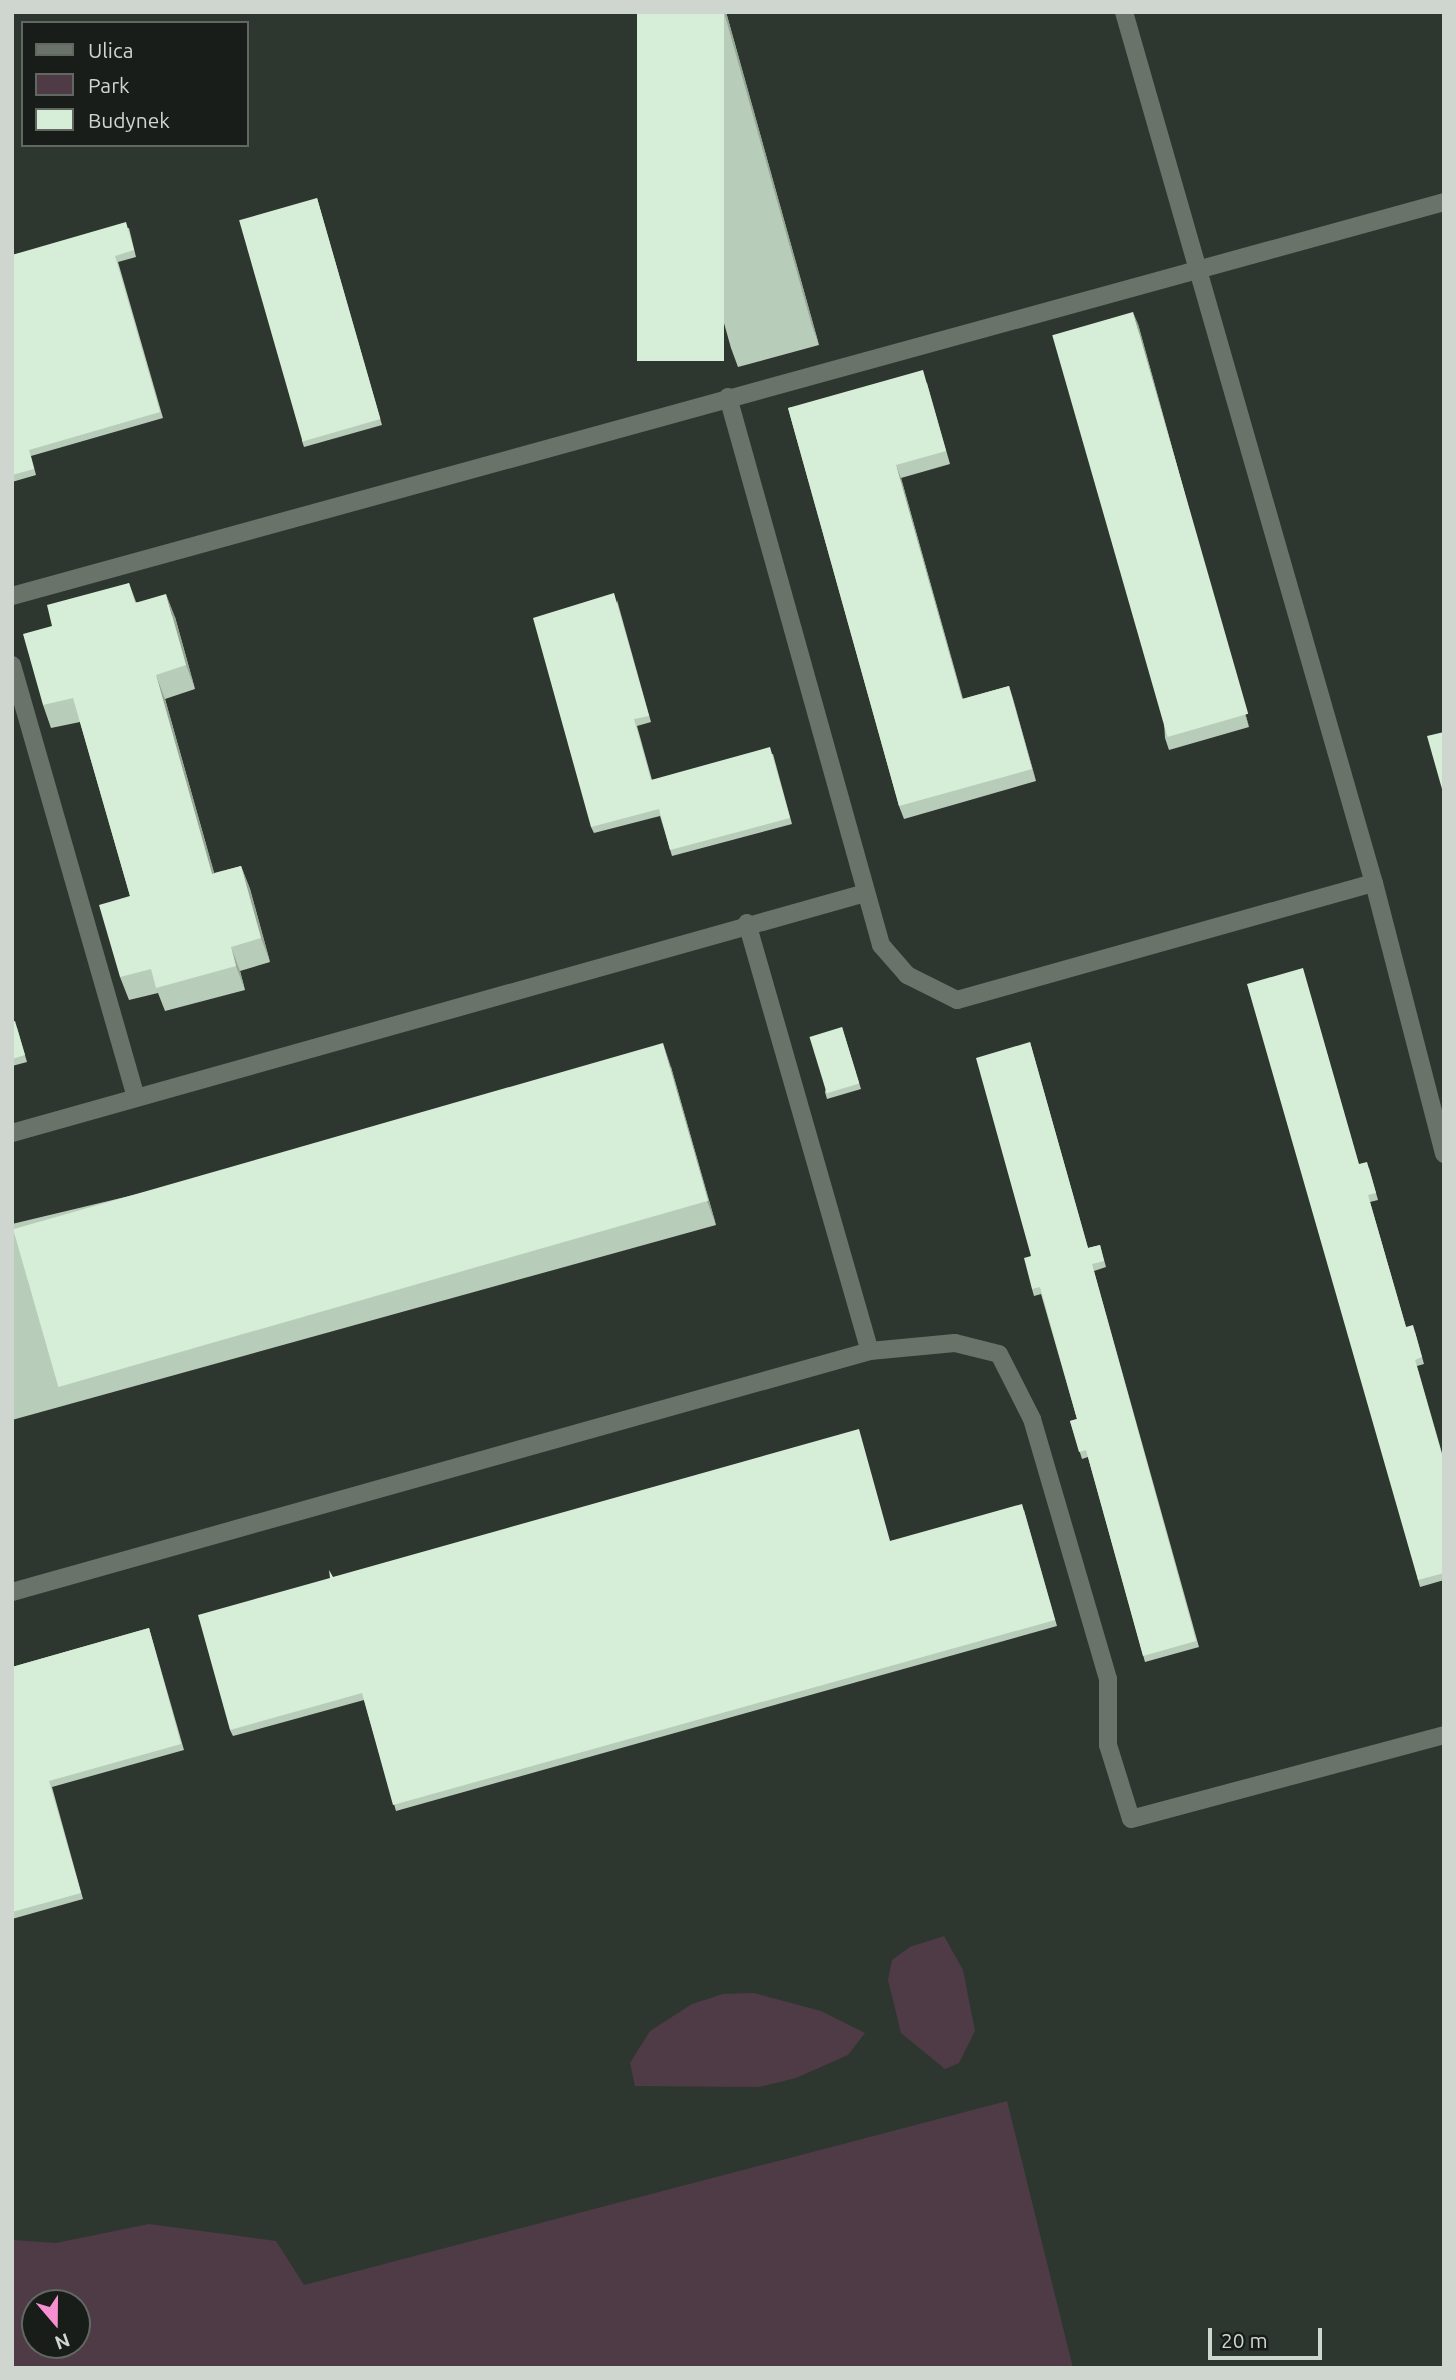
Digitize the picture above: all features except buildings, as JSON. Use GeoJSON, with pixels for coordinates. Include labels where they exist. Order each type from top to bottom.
{"type":"FeatureCollection","features":[{"type":"Feature","properties":{"kind":"lane"},"geometry":{"type":"LineString","coordinates":[[1125,12],[1374,883],[1444,1154]]}},
{"type":"Feature","properties":{"kind":"lane"},"geometry":{"type":"LineString","coordinates":[[12,596],[1444,202]]}},
{"type":"Feature","properties":{"kind":"lane"},"geometry":{"type":"LineString","coordinates":[[728,397],[881,945],[907,975],[957,1000],[1374,883]]}},
{"type":"Feature","properties":{"kind":"lane"},"geometry":{"type":"LineString","coordinates":[[12,665],[136,1097]]}},
{"type":"Feature","properties":{"kind":"lane"},"geometry":{"type":"LineString","coordinates":[[12,1133],[747,923],[865,893]]}},
{"type":"Feature","properties":{"kind":"lane"},"geometry":{"type":"LineString","coordinates":[[747,923],[870,1352]]}},
{"type":"Feature","properties":{"kind":"lane"},"geometry":{"type":"LineString","coordinates":[[12,1592],[870,1352],[956,1343],[999,1354],[1032,1419],[1108,1679],[1108,1745],[1131,1819],[1444,1735]]}},
{"type":"Feature","properties":{"kind":"green space"},"geometry":{"type":"Polygon","coordinates":[[[944,1936],[963,1970],[975,2031],[959,2063],[945,2069],[901,2033],[888,1980],[892,1960],[910,1947],[944,1936]]]}},
{"type":"Feature","properties":{"kind":"green space"},"geometry":{"type":"Polygon","coordinates":[[[754,1993],[821,2011],[865,2033],[848,2055],[796,2078],[759,2087],[635,2086],[630,2063],[650,2031],[692,2004],[723,1994],[754,1993]]]}},
{"type":"Feature","properties":{"kind":"green space"},"geometry":{"type":"Polygon","coordinates":[[[1007,2101],[1073,2368],[12,2368],[12,2240],[56,2243],[149,2224],[276,2241],[304,2285],[1007,2101]]]}}]}
